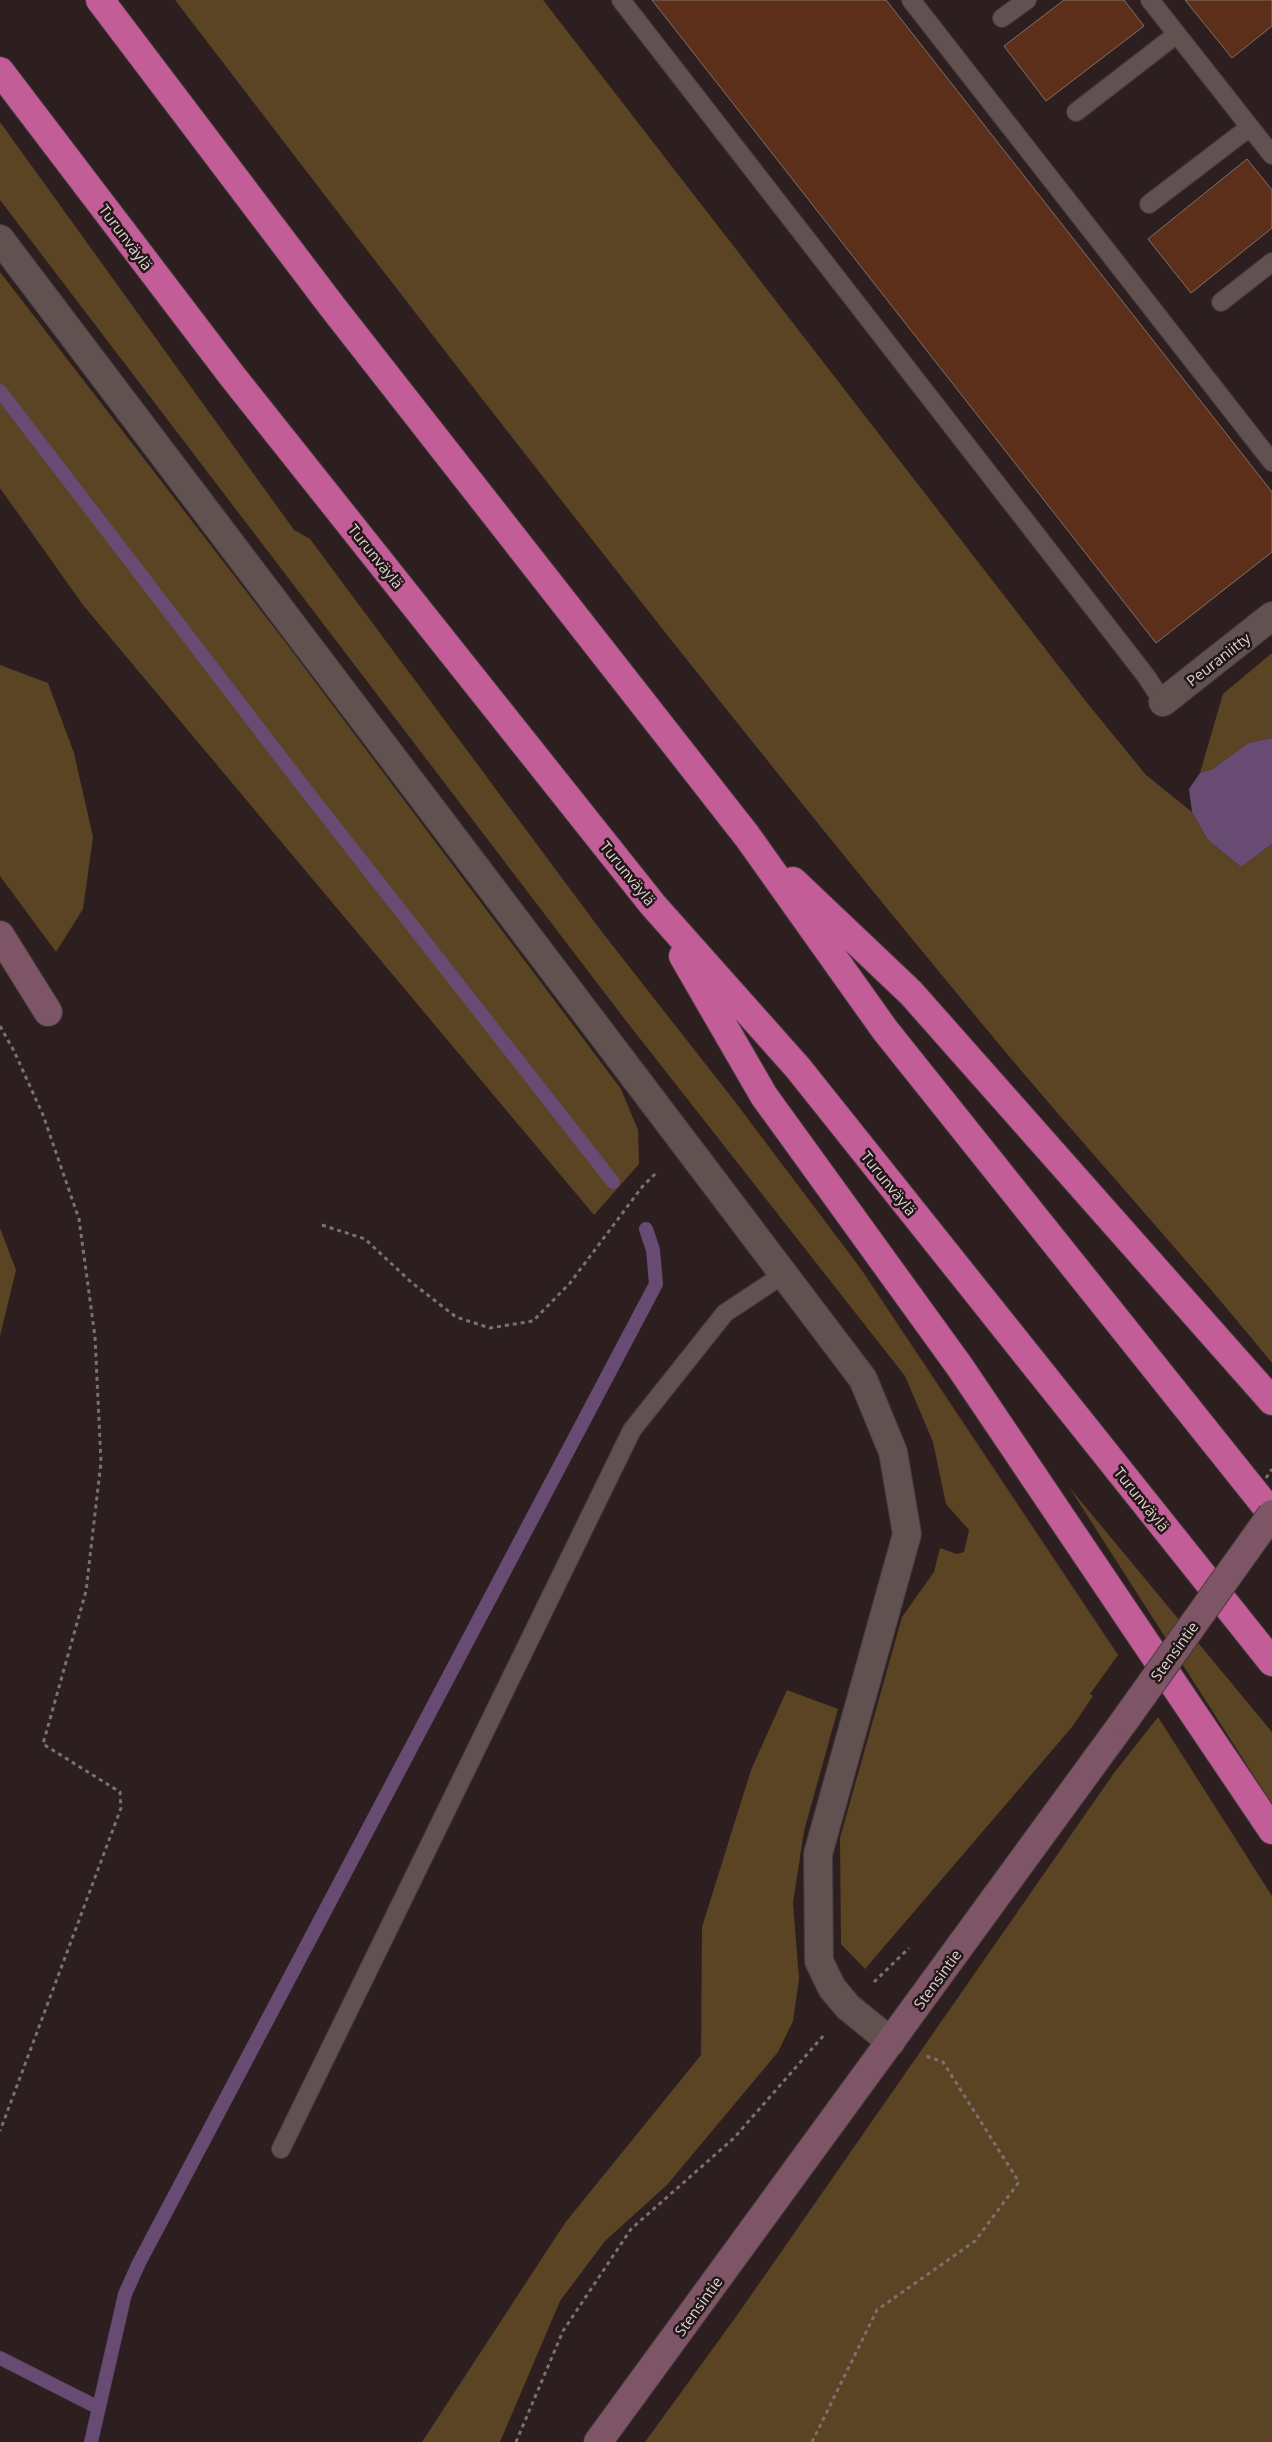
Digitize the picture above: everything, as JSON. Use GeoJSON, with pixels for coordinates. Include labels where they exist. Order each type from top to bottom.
{"type":"FeatureCollection","features":[{"type":"Feature","properties":{"kind":"highway"},"geometry":{"type":"LineString","coordinates":[[100,0],[331,305],[747,836],[885,1030],[1272,1514]]}},
{"type":"Feature","properties":{"kind":"highway","name":"Turunväylä"},"geometry":{"type":"LineString","coordinates":[[0,71],[233,378],[653,905],[798,1068],[1272,1662]]}},
{"type":"Feature","properties":{"kind":"highway"},"geometry":{"type":"LineString","coordinates":[[747,836],[911,993],[1272,1401]]}},
{"type":"Feature","properties":{"kind":"highway"},"geometry":{"type":"LineString","coordinates":[[653,905],[764,1096],[960,1366],[1272,1830]]}},
{"type":"Feature","properties":{"kind":"main road"},"geometry":{"type":"LineString","coordinates":[[0,935],[48,1012]]}},
{"type":"Feature","properties":{"kind":"main road","name":"Stensintie"},"geometry":{"type":"LineString","coordinates":[[598,2442],[1125,1720],[1272,1514]]}},
{"type":"Feature","properties":{"kind":"street"},"geometry":{"type":"LineString","coordinates":[[0,239],[864,1380],[893,1452],[907,1534],[818,1854],[819,1960],[832,1988],[848,2007],[891,2042]]}},
{"type":"Feature","properties":{"kind":"street","name":"Peuraniitty"},"geometry":{"type":"LineString","coordinates":[[1163,702],[1272,616]]}},
{"type":"Feature","properties":{"kind":"lane"},"geometry":{"type":"LineString","coordinates":[[621,0],[1134,660],[1163,702]]}},
{"type":"Feature","properties":{"kind":"lane"},"geometry":{"type":"LineString","coordinates":[[911,0],[1272,462]]}},
{"type":"Feature","properties":{"kind":"lane"},"geometry":{"type":"LineString","coordinates":[[1002,18],[1027,0]]}},
{"type":"Feature","properties":{"kind":"lane"},"geometry":{"type":"LineString","coordinates":[[1150,0],[1272,154]]}},
{"type":"Feature","properties":{"kind":"lane"},"geometry":{"type":"LineString","coordinates":[[1076,112],[1178,34]]}},
{"type":"Feature","properties":{"kind":"lane"},"geometry":{"type":"LineString","coordinates":[[1149,204],[1250,127]]}},
{"type":"Feature","properties":{"kind":"lane"},"geometry":{"type":"LineString","coordinates":[[1221,302],[1272,262]]}},
{"type":"Feature","properties":{"kind":"lane"},"geometry":{"type":"LineString","coordinates":[[281,2149],[632,1430],[725,1313],[784,1274]]}},
{"type":"Feature","properties":{"kind":"path"},"geometry":{"type":"LineString","coordinates":[[0,1026],[14,1051],[43,1115],[79,1219],[95,1337],[101,1462],[86,1590],[43,1744],[120,1792],[121,1808],[0,2132]]}},
{"type":"Feature","properties":{"kind":"path"},"geometry":{"type":"LineString","coordinates":[[322,1225],[365,1238],[411,1282],[456,1317],[490,1328],[533,1321],[570,1282],[642,1187],[685,1145]]}},
{"type":"Feature","properties":{"kind":"path"},"geometry":{"type":"LineString","coordinates":[[516,2442],[564,2331],[631,2229],[734,2138],[848,2007],[916,1942]]}},
{"type":"Feature","properties":{"kind":"path"},"geometry":{"type":"LineString","coordinates":[[812,2442],[877,2310],[976,2241],[1018,2182],[943,2062],[891,2042]]}},
{"type":"Feature","properties":{"kind":"shaded area"},"geometry":{"type":"Polygon","coordinates":[[[175,0],[543,0],[1088,704],[1146,775],[1192,812],[1208,840],[1241,867],[1272,844],[1272,1363],[1003,1049],[791,791],[481,397],[175,0]]]}},
{"type":"Feature","properties":{"kind":"shaded area"},"geometry":{"type":"Polygon","coordinates":[[[0,122],[294,530],[310,539],[602,932],[736,1103],[861,1269],[1118,1655],[1090,1694],[1093,1696],[1072,1727],[865,1969],[841,1944],[840,1838],[902,1617],[934,1572],[940,1548],[957,1554],[964,1552],[969,1530],[946,1504],[933,1442],[905,1376],[623,1017],[0,200],[0,122]]]}},
{"type":"Feature","properties":{"kind":"shaded area"},"geometry":{"type":"Polygon","coordinates":[[[0,272],[283,639],[621,1089],[638,1130],[639,1164],[594,1215],[83,605],[0,488],[0,272]]]}},
{"type":"Feature","properties":{"kind":"shaded area"},"geometry":{"type":"Polygon","coordinates":[[[1272,653],[1272,738],[1248,743],[1213,769],[1200,773],[1223,694],[1272,653]]]}},
{"type":"Feature","properties":{"kind":"shaded area"},"geometry":{"type":"Polygon","coordinates":[[[0,665],[48,683],[74,753],[93,837],[83,909],[56,952],[0,876],[0,665]]]}},
{"type":"Feature","properties":{"kind":"shaded area"},"geometry":{"type":"Polygon","coordinates":[[[1272,738],[1272,844],[1241,867],[1208,840],[1192,812],[1189,789],[1200,773],[1213,769],[1248,743],[1272,738]]]}},
{"type":"Feature","properties":{"kind":"shaded area"},"geometry":{"type":"Polygon","coordinates":[[[0,1228],[16,1270],[0,1336],[0,1228]]]}},
{"type":"Feature","properties":{"kind":"shaded area"},"geometry":{"type":"Polygon","coordinates":[[[1069,1487],[1272,1732],[1272,1803],[1270,1801],[1069,1487]]]}},
{"type":"Feature","properties":{"kind":"shaded area"},"geometry":{"type":"Polygon","coordinates":[[[787,1690],[838,1709],[804,1831],[793,1903],[799,1979],[793,2021],[778,2052],[667,2185],[605,2241],[560,2301],[500,2442],[422,2442],[565,2223],[701,2055],[702,1927],[751,1770],[787,1690]]]}},
{"type":"Feature","properties":{"kind":"shaded area"},"geometry":{"type":"Polygon","coordinates":[[[1158,1717],[1272,1896],[1272,2442],[645,2442],[738,2314],[1114,1773],[1158,1717]]]}},
{"type":"Feature","properties":{"kind":"building"},"geometry":{"type":"Polygon","coordinates":[[[652,0],[886,0],[1272,492],[1272,552],[1156,643],[652,0]]]}},
{"type":"Feature","properties":{"kind":"building"},"geometry":{"type":"Polygon","coordinates":[[[1064,0],[1124,0],[1144,26],[1046,101],[1004,46],[1064,0]]]}},
{"type":"Feature","properties":{"kind":"building"},"geometry":{"type":"Polygon","coordinates":[[[1185,0],[1272,0],[1272,26],[1232,58],[1185,0]]]}},
{"type":"Feature","properties":{"kind":"building"},"geometry":{"type":"Polygon","coordinates":[[[1247,159],[1272,190],[1272,228],[1191,293],[1148,239],[1247,159]]]}},
{"type":"Feature","properties":{"kind":"waterway"},"geometry":{"type":"LineString","coordinates":[[0,391],[302,785],[613,1182]]}},
{"type":"Feature","properties":{"kind":"waterway"},"geometry":{"type":"LineString","coordinates":[[91,2442],[125,2294],[139,2263],[656,1284],[653,1250],[646,1229]]}},
{"type":"Feature","properties":{"kind":"waterway"},"geometry":{"type":"LineString","coordinates":[[0,2358],[99,2408]]}}]}
